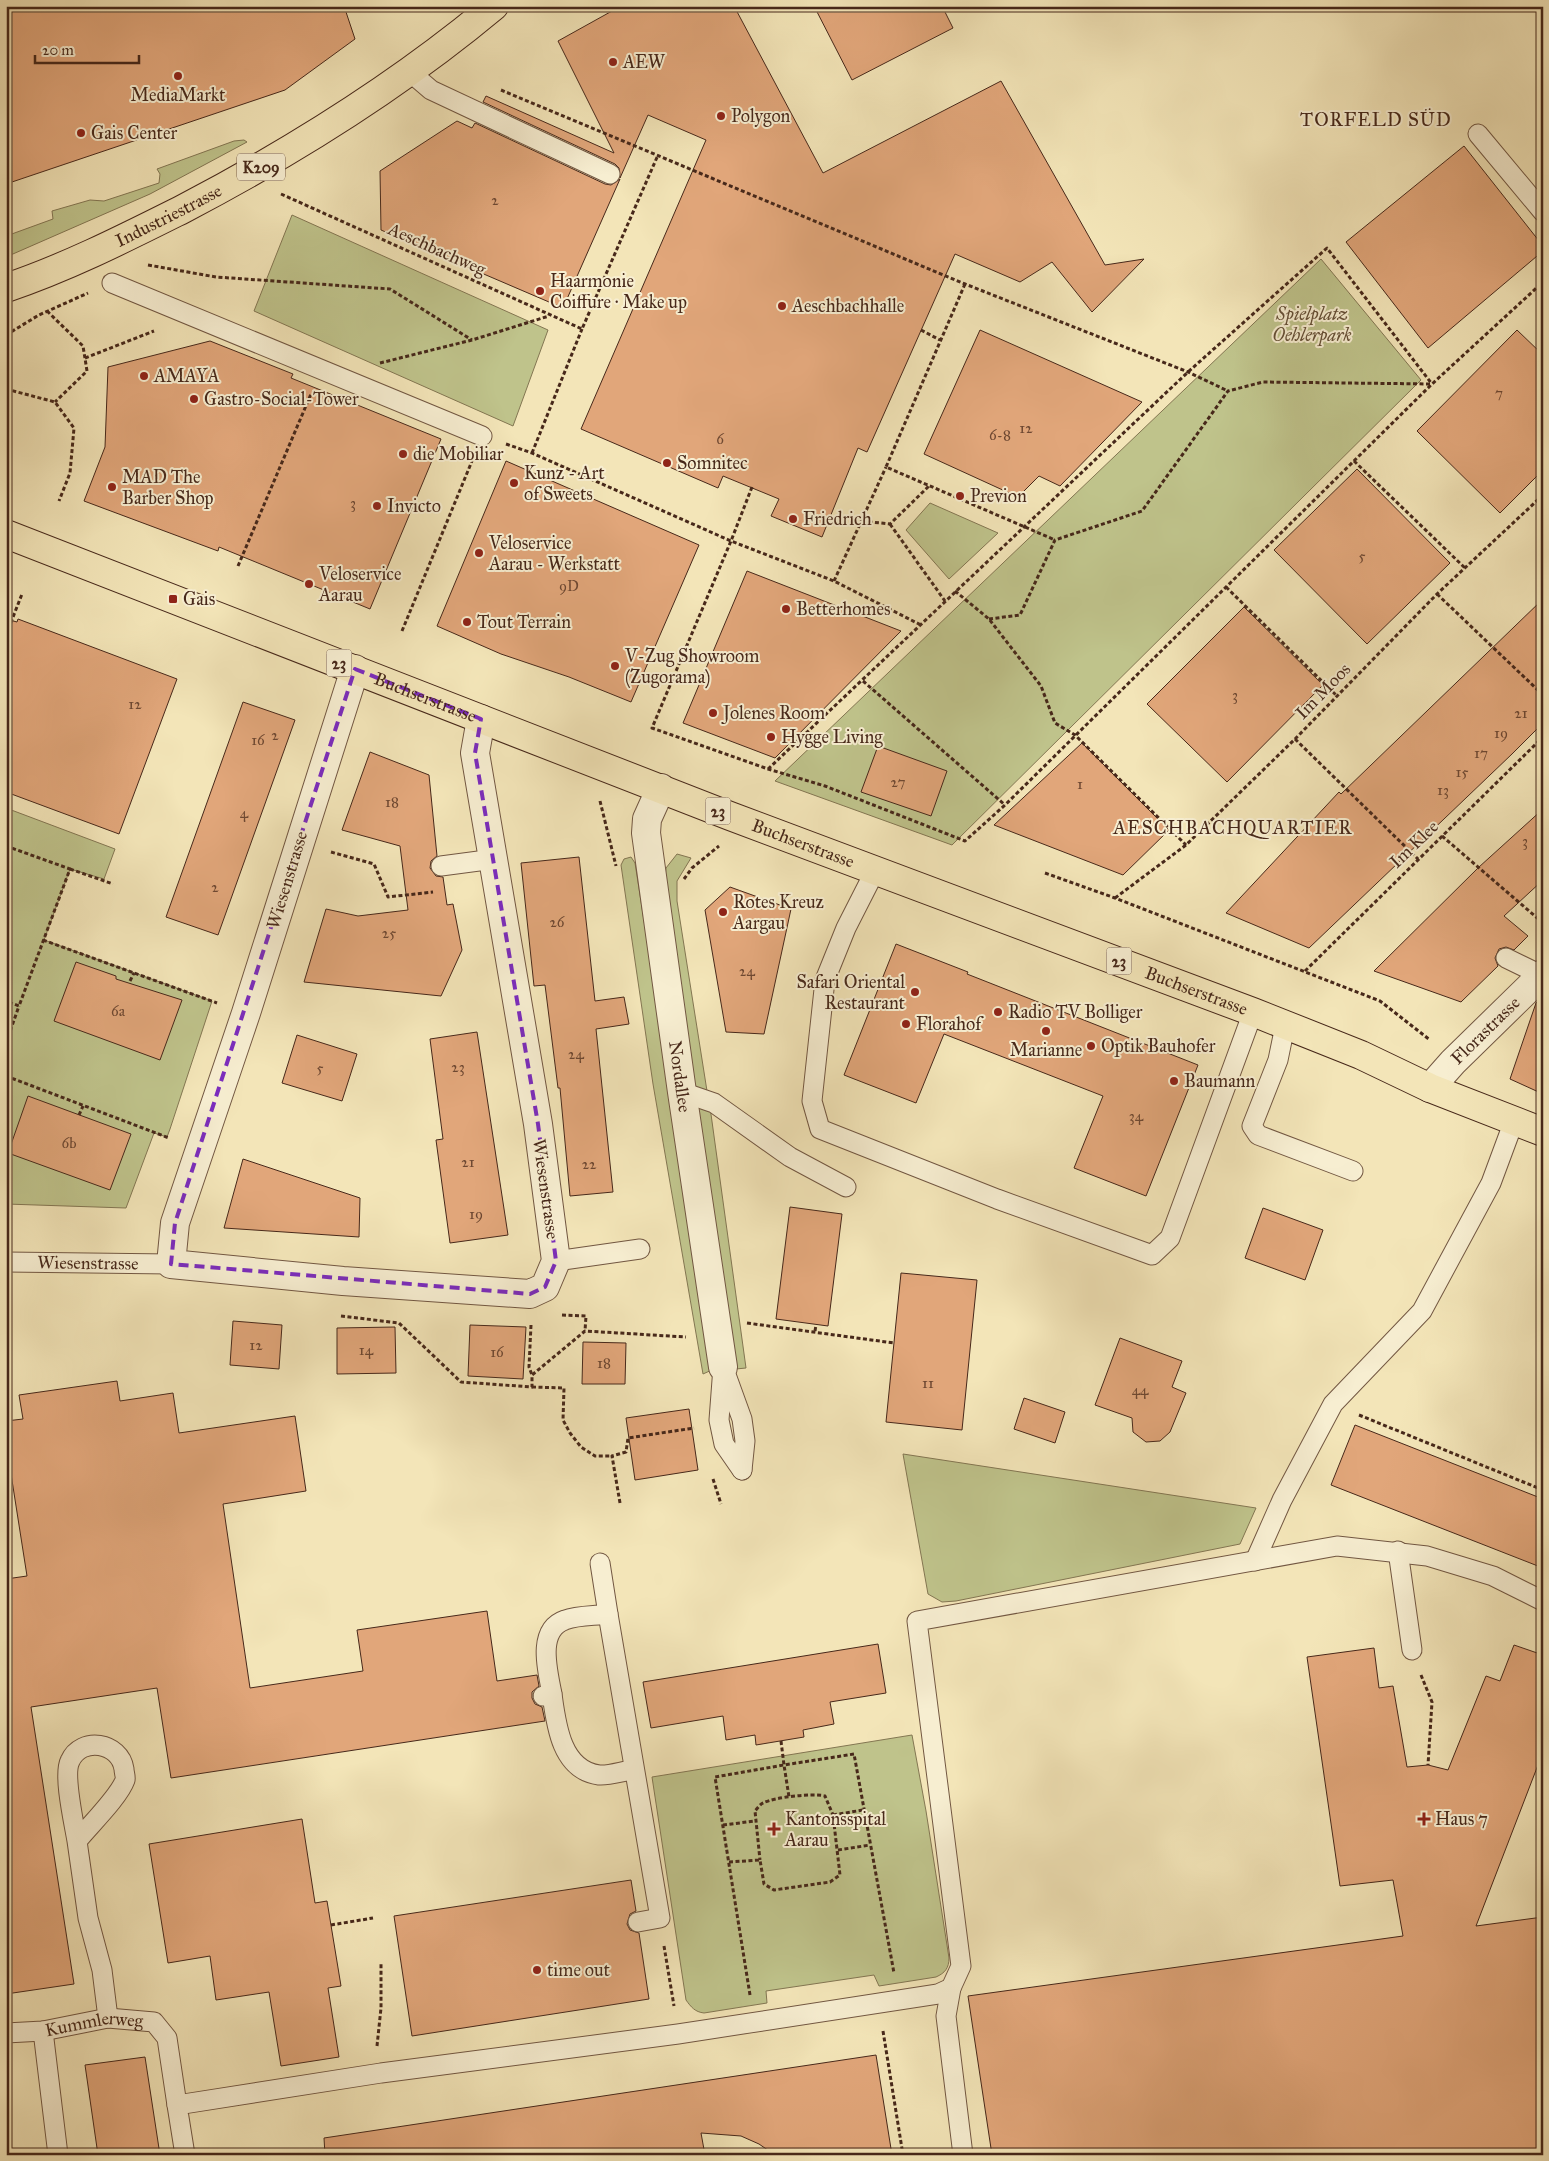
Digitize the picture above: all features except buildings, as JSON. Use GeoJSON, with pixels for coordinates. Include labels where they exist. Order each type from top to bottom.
{"type":"FeatureCollection","features":[{"type":"Feature","properties":{"kind":"main road","name":"Industriestrasse"},"geometry":{"type":"LineString","coordinates":[[6,288],[114,244],[244,177],[360,107],[410,72],[494,6]]}},
{"type":"Feature","properties":{"kind":"main road","name":"Buchserstrasse"},"geometry":{"type":"LineString","coordinates":[[6,534],[748,823],[1253,1012],[1361,1055],[1430,1088],[1543,1132]]}},
{"type":"Feature","properties":{"kind":"street","name":"Wiesenstrasse"},"geometry":{"type":"LineString","coordinates":[[355,669],[298,844],[246,1014],[175,1223],[171,1264],[343,1281],[530,1294],[545,1286],[556,1261],[538,1124],[475,753],[481,719]]}},
{"type":"Feature","properties":{"kind":"street","name":"Nordallee"},"geometry":{"type":"LineString","coordinates":[[661,788],[648,819],[646,833],[723,1367]]}},
{"type":"Feature","properties":{"kind":"street","name":"Florastrasse"},"geometry":{"type":"LineString","coordinates":[[1430,1088],[1453,1062],[1542,974]]}},
{"type":"Feature","properties":{"kind":"lane"},"geometry":{"type":"LineString","coordinates":[[410,72],[431,90],[610,174]]}},
{"type":"Feature","properties":{"kind":"lane"},"geometry":{"type":"LineString","coordinates":[[1478,134],[1543,212]]}},
{"type":"Feature","properties":{"kind":"lane"},"geometry":{"type":"LineString","coordinates":[[112,283],[482,436]]}},
{"type":"Feature","properties":{"kind":"lane"},"geometry":{"type":"LineString","coordinates":[[441,866],[494,859]]}},
{"type":"Feature","properties":{"kind":"lane"},"geometry":{"type":"LineString","coordinates":[[876,870],[846,928],[825,980],[812,1101],[820,1129],[997,1199],[1152,1255],[1170,1238],[1253,1012]]}},
{"type":"Feature","properties":{"kind":"lane"},"geometry":{"type":"LineString","coordinates":[[1506,958],[1542,974]]}},
{"type":"Feature","properties":{"kind":"lane"},"geometry":{"type":"LineString","coordinates":[[1285,1026],[1278,1060],[1252,1126],[1258,1135],[1353,1171]]}},
{"type":"Feature","properties":{"kind":"lane"},"geometry":{"type":"LineString","coordinates":[[682,1092],[714,1103],[790,1158],[846,1188]]}},
{"type":"Feature","properties":{"kind":"lane"},"geometry":{"type":"LineString","coordinates":[[1255,1561],[1282,1500],[1333,1404],[1422,1311],[1491,1183],[1514,1121]]}},
{"type":"Feature","properties":{"kind":"lane"},"geometry":{"type":"LineString","coordinates":[[556,1261],[640,1248]]}},
{"type":"Feature","properties":{"kind":"lane","name":"Wiesenstrasse"},"geometry":{"type":"LineString","coordinates":[[6,1262],[171,1264]]}},
{"type":"Feature","properties":{"kind":"lane"},"geometry":{"type":"LineString","coordinates":[[963,2155],[946,2016],[951,1988],[961,1966],[917,1621],[1337,1546],[1427,1556],[1493,1576],[1543,1601]]}},
{"type":"Feature","properties":{"kind":"lane"},"geometry":{"type":"LineString","coordinates":[[1398,1552],[1412,1650]]}},
{"type":"Feature","properties":{"kind":"lane"},"geometry":{"type":"LineString","coordinates":[[600,1563],[633,1770],[660,1918],[638,1922]]}},
{"type":"Feature","properties":{"kind":"lane"},"geometry":{"type":"LineString","coordinates":[[608,1614],[566,1620],[555,1625],[547,1642],[547,1695],[563,1747],[573,1761],[588,1772],[600,1775],[633,1770]]}},
{"type":"Feature","properties":{"kind":"lane"},"geometry":{"type":"LineString","coordinates":[[77,1841],[114,1798],[125,1780],[123,1761],[114,1750],[100,1745],[83,1747],[70,1761],[67,1781],[88,1918],[102,1970],[108,2018]]}},
{"type":"Feature","properties":{"kind":"lane"},"geometry":{"type":"LineString","coordinates":[[177,2105],[381,2073],[678,2034],[938,1994],[951,1988]]}},
{"type":"Feature","properties":{"kind":"lane","name":"Kummlerweg"},"geometry":{"type":"LineString","coordinates":[[6,2033],[44,2031],[108,2018],[154,2022],[167,2038],[185,2155]]}},
{"type":"Feature","properties":{"kind":"lane"},"geometry":{"type":"LineString","coordinates":[[44,2031],[58,2155]]}},
{"type":"Feature","properties":{"kind":"path"},"geometry":{"type":"LineString","coordinates":[[499,89],[966,284],[1188,372],[1228,391],[1263,382],[1432,384]]}},
{"type":"Feature","properties":{"kind":"path"},"geometry":{"type":"LineString","coordinates":[[532,453],[582,329],[658,155]]}},
{"type":"Feature","properties":{"kind":"path","name":"Aeschbachweg"},"geometry":{"type":"LineString","coordinates":[[280,194],[582,329]]}},
{"type":"Feature","properties":{"kind":"path"},"geometry":{"type":"LineString","coordinates":[[768,769],[1188,372],[1327,248],[1432,384]]}},
{"type":"Feature","properties":{"kind":"path"},"geometry":{"type":"LineString","coordinates":[[148,265],[216,277],[390,289],[472,340]]}},
{"type":"Feature","properties":{"kind":"path"},"geometry":{"type":"LineString","coordinates":[[752,487],[652,728],[768,769],[826,786],[965,841],[1005,805],[1432,384],[1543,282]]}},
{"type":"Feature","properties":{"kind":"path"},"geometry":{"type":"LineString","coordinates":[[834,582],[966,284]]}},
{"type":"Feature","properties":{"kind":"path"},"geometry":{"type":"LineString","coordinates":[[47,311],[83,346],[87,371],[55,402]]}},
{"type":"Feature","properties":{"kind":"path"},"geometry":{"type":"LineString","coordinates":[[379,363],[472,340],[550,315]]}},
{"type":"Feature","properties":{"kind":"path"},"geometry":{"type":"LineString","coordinates":[[85,358],[193,316]]}},
{"type":"Feature","properties":{"kind":"path"},"geometry":{"type":"LineString","coordinates":[[921,330],[940,340]]}},
{"type":"Feature","properties":{"kind":"path"},"geometry":{"type":"LineString","coordinates":[[238,566],[321,370]]}},
{"type":"Feature","properties":{"kind":"path"},"geometry":{"type":"LineString","coordinates":[[6,389],[55,402],[74,428],[70,473],[59,501]]}},
{"type":"Feature","properties":{"kind":"path"},"geometry":{"type":"LineString","coordinates":[[886,467],[1055,540],[1142,511],[1228,391]]}},
{"type":"Feature","properties":{"kind":"path"},"geometry":{"type":"LineString","coordinates":[[402,631],[482,436],[532,453],[731,541],[834,582],[921,625]]}},
{"type":"Feature","properties":{"kind":"path"},"geometry":{"type":"LineString","coordinates":[[1354,461],[1465,568]]}},
{"type":"Feature","properties":{"kind":"path"},"geometry":{"type":"LineString","coordinates":[[890,524],[929,486]]}},
{"type":"Feature","properties":{"kind":"path","name":"Im Moos"},"geometry":{"type":"LineString","coordinates":[[1115,898],[1186,845],[1295,739],[1437,594],[1543,495]]}},
{"type":"Feature","properties":{"kind":"path"},"geometry":{"type":"LineString","coordinates":[[862,521],[890,524],[945,601]]}},
{"type":"Feature","properties":{"kind":"path"},"geometry":{"type":"LineString","coordinates":[[989,620],[1020,615],[1055,540]]}},
{"type":"Feature","properties":{"kind":"path"},"geometry":{"type":"LineString","coordinates":[[1226,587],[1337,696]]}},
{"type":"Feature","properties":{"kind":"path"},"geometry":{"type":"LineString","coordinates":[[955,591],[989,620],[1041,686],[1055,723],[1075,735],[1186,845]]}},
{"type":"Feature","properties":{"kind":"path"},"geometry":{"type":"LineString","coordinates":[[6,635],[22,594]]}},
{"type":"Feature","properties":{"kind":"path"},"geometry":{"type":"LineString","coordinates":[[1437,594],[1543,695]]}},
{"type":"Feature","properties":{"kind":"path"},"geometry":{"type":"LineString","coordinates":[[863,680],[1005,805]]}},
{"type":"Feature","properties":{"kind":"path","name":"Im Klee"},"geometry":{"type":"LineString","coordinates":[[1305,971],[1543,737]]}},
{"type":"Feature","properties":{"kind":"path"},"geometry":{"type":"LineString","coordinates":[[1295,739],[1418,858]]}},
{"type":"Feature","properties":{"kind":"path"},"geometry":{"type":"LineString","coordinates":[[1442,836],[1543,922]]}},
{"type":"Feature","properties":{"kind":"path"},"geometry":{"type":"LineString","coordinates":[[298,844],[374,864],[388,897],[442,891]]}},
{"type":"Feature","properties":{"kind":"path"},"geometry":{"type":"LineString","coordinates":[[6,846],[113,884]]}},
{"type":"Feature","properties":{"kind":"path"},"geometry":{"type":"LineString","coordinates":[[6,1043],[70,869]]}},
{"type":"Feature","properties":{"kind":"path"},"geometry":{"type":"LineString","coordinates":[[1045,873],[1115,898],[1380,1001],[1421,1031],[1453,1062]]}},
{"type":"Feature","properties":{"kind":"path"},"geometry":{"type":"LineString","coordinates":[[44,940],[246,1014]]}},
{"type":"Feature","properties":{"kind":"path"},"geometry":{"type":"LineString","coordinates":[[130,981],[134,973]]}},
{"type":"Feature","properties":{"kind":"path"},"geometry":{"type":"LineString","coordinates":[[6,1001],[19,1006]]}},
{"type":"Feature","properties":{"kind":"path"},"geometry":{"type":"LineString","coordinates":[[6,1076],[154,1133]]}},
{"type":"Feature","properties":{"kind":"path"},"geometry":{"type":"LineString","coordinates":[[80,1116],[83,1106]]}},
{"type":"Feature","properties":{"kind":"path"},"geometry":{"type":"LineString","coordinates":[[565,1315],[586,1316],[585,1332]]}},
{"type":"Feature","properties":{"kind":"path"},"geometry":{"type":"LineString","coordinates":[[341,1316],[400,1323],[461,1382],[564,1388],[563,1420],[581,1447],[596,1456],[612,1456],[626,1452],[628,1438],[695,1428]]}},
{"type":"Feature","properties":{"kind":"path"},"geometry":{"type":"LineString","coordinates":[[531,1323],[529,1367],[532,1375],[532,1387]]}},
{"type":"Feature","properties":{"kind":"path"},"geometry":{"type":"LineString","coordinates":[[532,1375],[585,1332],[718,1331],[755,1323],[894,1343]]}},
{"type":"Feature","properties":{"kind":"path"},"geometry":{"type":"LineString","coordinates":[[815,1332],[816,1324]]}},
{"type":"Feature","properties":{"kind":"path"},"geometry":{"type":"LineString","coordinates":[[1333,1404],[1543,1490]]}},
{"type":"Feature","properties":{"kind":"path"},"geometry":{"type":"LineString","coordinates":[[612,1456],[620,1503]]}},
{"type":"Feature","properties":{"kind":"path"},"geometry":{"type":"LineString","coordinates":[[1412,1650],[1432,1702],[1428,1765]]}},
{"type":"Feature","properties":{"kind":"path"},"geometry":{"type":"LineString","coordinates":[[781,1741],[790,1797]]}},
{"type":"Feature","properties":{"kind":"path"},"geometry":{"type":"LineString","coordinates":[[751,1998],[715,1777],[854,1754],[894,1976]]}},
{"type":"Feature","properties":{"kind":"path"},"geometry":{"type":"LineString","coordinates":[[825,1796],[833,1815],[840,1875],[830,1882],[774,1890],[764,1884],[755,1821],[755,1811],[763,1803],[790,1797],[825,1796]]}},
{"type":"Feature","properties":{"kind":"path"},"geometry":{"type":"LineString","coordinates":[[833,1815],[863,1810]]}},
{"type":"Feature","properties":{"kind":"path"},"geometry":{"type":"LineString","coordinates":[[723,1825],[755,1821]]}},
{"type":"Feature","properties":{"kind":"path"},"geometry":{"type":"LineString","coordinates":[[838,1850],[870,1845]]}},
{"type":"Feature","properties":{"kind":"path"},"geometry":{"type":"LineString","coordinates":[[729,1862],[760,1860]]}},
{"type":"Feature","properties":{"kind":"path"},"geometry":{"type":"LineString","coordinates":[[331,1925],[373,1918]]}},
{"type":"Feature","properties":{"kind":"path"},"geometry":{"type":"LineString","coordinates":[[660,1918],[678,2034]]}},
{"type":"Feature","properties":{"kind":"path"},"geometry":{"type":"LineString","coordinates":[[381,1964],[381,2008],[376,2056],[381,2073]]}},
{"type":"Feature","properties":{"kind":"path"},"geometry":{"type":"LineString","coordinates":[[882,2024],[903,2155]]}},
{"type":"Feature","properties":{"kind":"highlighted area"},"geometry":{"type":"Polygon","coordinates":[[[355,669],[481,719],[475,753],[538,1124],[556,1261],[545,1287],[530,1294],[171,1264],[175,1223],[355,669]]]}},
{"type":"Feature","properties":{"kind":"green space"},"geometry":{"type":"Polygon","coordinates":[[[244,140],[247,142],[150,194],[6,257],[6,230],[9,235],[53,219],[52,211],[90,200],[104,201],[159,183],[160,174],[157,169],[234,141],[244,140]]]}},
{"type":"Feature","properties":{"kind":"green space"},"geometry":{"type":"Polygon","coordinates":[[[292,215],[548,330],[513,426],[254,311],[292,215]]]}},
{"type":"Feature","properties":{"kind":"green space","name":"Spielplatz Oehlerpark"},"geometry":{"type":"Polygon","coordinates":[[[1321,259],[1421,380],[952,845],[775,781],[1321,259]]]}},
{"type":"Feature","properties":{"kind":"green space"},"geometry":{"type":"Polygon","coordinates":[[[930,503],[998,533],[949,579],[906,530],[930,503]]]}},
{"type":"Feature","properties":{"kind":"green space"},"geometry":{"type":"Polygon","coordinates":[[[6,808],[115,849],[104,879],[70,869],[44,940],[212,1001],[167,1137],[154,1133],[126,1208],[6,1204],[6,808]]]}},
{"type":"Feature","properties":{"kind":"green space"},"geometry":{"type":"Polygon","coordinates":[[[677,854],[691,858],[677,881],[677,901],[707,1091],[693,1088],[664,886],[666,868],[677,854]]]}},
{"type":"Feature","properties":{"kind":"green space"},"geometry":{"type":"Polygon","coordinates":[[[631,857],[635,863],[714,1369],[703,1374],[653,1084],[621,865],[624,859],[631,857]]]}},
{"type":"Feature","properties":{"kind":"green space"},"geometry":{"type":"Polygon","coordinates":[[[694,1105],[710,1107],[746,1368],[736,1369],[732,1361],[694,1105]]]}},
{"type":"Feature","properties":{"kind":"green space"},"geometry":{"type":"Polygon","coordinates":[[[903,1454],[1256,1508],[1240,1544],[956,1601],[942,1602],[928,1594],[903,1454]]]}},
{"type":"Feature","properties":{"kind":"green space"},"geometry":{"type":"Polygon","coordinates":[[[912,1735],[949,1958],[946,1970],[936,1977],[879,1986],[874,1975],[766,1991],[767,2003],[704,2013],[694,2009],[686,2000],[652,1777],[912,1735]]]}},
{"type":"Feature","properties":{"kind":"place","name":"AEW"},"geometry":{"type":"Point","coordinates":[613,62]}},
{"type":"Feature","properties":{"kind":"place","name":"MediaMarkt"},"geometry":{"type":"Point","coordinates":[178,76]}},
{"type":"Feature","properties":{"kind":"place","name":"Polygon"},"geometry":{"type":"Point","coordinates":[721,116]}},
{"type":"Feature","properties":{"kind":"place","name":"Gais Center"},"geometry":{"type":"Point","coordinates":[81,133]}},
{"type":"Feature","properties":{"kind":"place","name":"Haarmonie Coiffure · Make up"},"geometry":{"type":"Point","coordinates":[540,291]}},
{"type":"Feature","properties":{"kind":"place","name":"Aeschbachhalle"},"geometry":{"type":"Point","coordinates":[782,306]}},
{"type":"Feature","properties":{"kind":"place","name":"AMAYA"},"geometry":{"type":"Point","coordinates":[144,376]}},
{"type":"Feature","properties":{"kind":"place","name":"Gastro-Social-Tower"},"geometry":{"type":"Point","coordinates":[194,399]}},
{"type":"Feature","properties":{"kind":"place","name":"die Mobiliar"},"geometry":{"type":"Point","coordinates":[403,454]}},
{"type":"Feature","properties":{"kind":"place","name":"Somnitec"},"geometry":{"type":"Point","coordinates":[667,463]}},
{"type":"Feature","properties":{"kind":"place","name":"Kunz - Art of Sweets"},"geometry":{"type":"Point","coordinates":[514,483]}},
{"type":"Feature","properties":{"kind":"place","name":"MAD The Barber Shop"},"geometry":{"type":"Point","coordinates":[112,487]}},
{"type":"Feature","properties":{"kind":"place","name":"Previon"},"geometry":{"type":"Point","coordinates":[960,496]}},
{"type":"Feature","properties":{"kind":"place","name":"Invicto"},"geometry":{"type":"Point","coordinates":[377,506]}},
{"type":"Feature","properties":{"kind":"place","name":"Friedrich"},"geometry":{"type":"Point","coordinates":[793,519]}},
{"type":"Feature","properties":{"kind":"place","name":"Veloservice Aarau - Werkstatt"},"geometry":{"type":"Point","coordinates":[479,553]}},
{"type":"Feature","properties":{"kind":"place","name":"Veloservice Aarau"},"geometry":{"type":"Point","coordinates":[309,584]}},
{"type":"Feature","properties":{"kind":"place","name":"Gais"},"geometry":{"type":"Point","coordinates":[173,599]}},
{"type":"Feature","properties":{"kind":"place","name":"Betterhomes"},"geometry":{"type":"Point","coordinates":[786,609]}},
{"type":"Feature","properties":{"kind":"place","name":"Tout Terrain"},"geometry":{"type":"Point","coordinates":[467,622]}},
{"type":"Feature","properties":{"kind":"place","name":"V-Zug Showroom (Zugorama)"},"geometry":{"type":"Point","coordinates":[615,666]}},
{"type":"Feature","properties":{"kind":"place","name":"Jolenes Room"},"geometry":{"type":"Point","coordinates":[713,713]}},
{"type":"Feature","properties":{"kind":"place","name":"Hygge Living"},"geometry":{"type":"Point","coordinates":[771,737]}},
{"type":"Feature","properties":{"kind":"place","name":"Rotes Kreuz Aargau"},"geometry":{"type":"Point","coordinates":[723,912]}},
{"type":"Feature","properties":{"kind":"place","name":"Safari Oriental Restaurant"},"geometry":{"type":"Point","coordinates":[915,992]}},
{"type":"Feature","properties":{"kind":"place","name":"Radio TV Bolliger"},"geometry":{"type":"Point","coordinates":[998,1012]}},
{"type":"Feature","properties":{"kind":"place","name":"Florahof"},"geometry":{"type":"Point","coordinates":[906,1024]}},
{"type":"Feature","properties":{"kind":"place","name":"Marianne"},"geometry":{"type":"Point","coordinates":[1046,1031]}},
{"type":"Feature","properties":{"kind":"place","name":"Optik Bauhofer"},"geometry":{"type":"Point","coordinates":[1091,1046]}},
{"type":"Feature","properties":{"kind":"place","name":"Baumann"},"geometry":{"type":"Point","coordinates":[1174,1081]}},
{"type":"Feature","properties":{"kind":"place","name":"Haus 7"},"geometry":{"type":"Point","coordinates":[1424,1819]}},
{"type":"Feature","properties":{"kind":"place","name":"Kantonsspital Aarau"},"geometry":{"type":"Point","coordinates":[774,1829]}},
{"type":"Feature","properties":{"kind":"place","name":"time out"},"geometry":{"type":"Point","coordinates":[537,1970]}},
{"type":"Feature","properties":{"kind":"district","name":"TORFELD SÜD"},"geometry":{"type":"Point","coordinates":[1376,119]}},
{"type":"Feature","properties":{"kind":"district","name":"AESCHBACHQUARTIER"},"geometry":{"type":"Point","coordinates":[1233,827]}}]}
